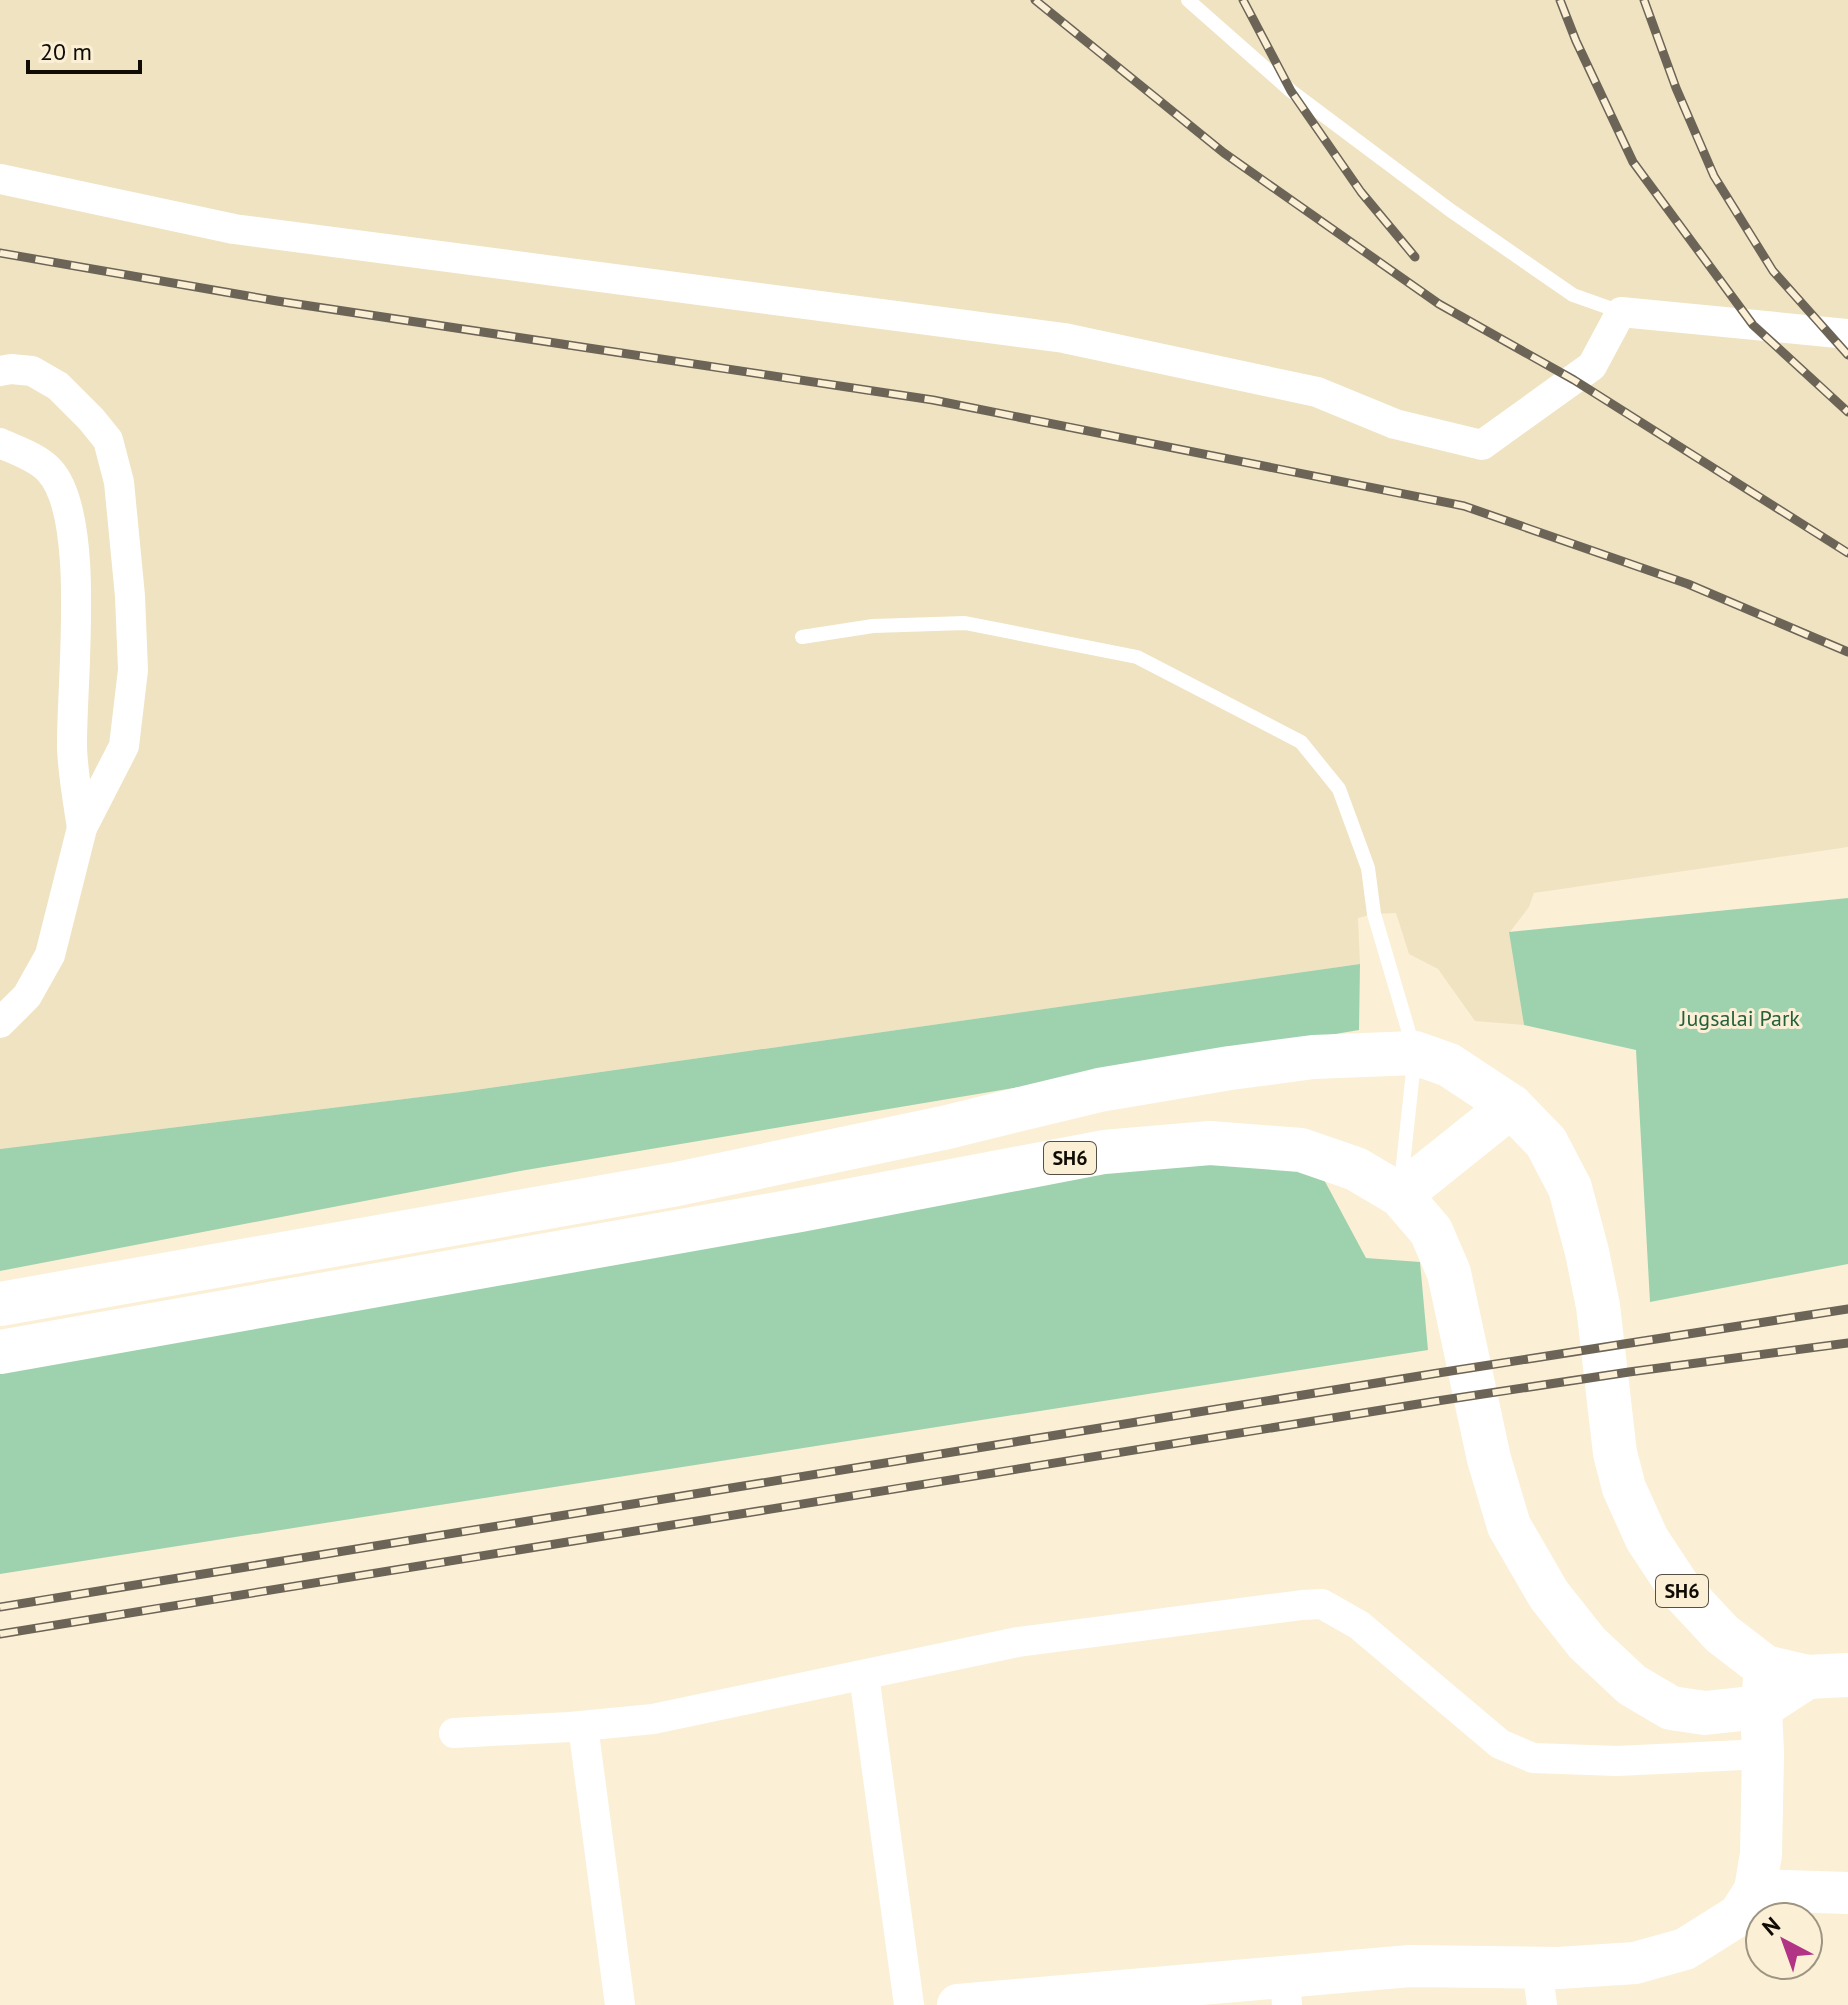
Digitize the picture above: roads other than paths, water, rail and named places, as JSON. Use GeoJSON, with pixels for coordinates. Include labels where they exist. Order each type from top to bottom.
{"type":"FeatureCollection","features":[{"type":"Feature","properties":{"kind":"main road","name":"SH6"},"geometry":{"type":"LineString","coordinates":[[0,1304],[677,1184],[943,1128],[1099,1090],[1313,1057],[1415,1053],[1449,1065],[1511,1106],[1546,1142],[1570,1188],[1587,1252],[1598,1306],[1615,1453],[1624,1488],[1641,1527],[1680,1589],[1722,1634],[1795,1682]]}},
{"type":"Feature","properties":{"kind":"main road"},"geometry":{"type":"LineString","coordinates":[[1400,1195],[1511,1106]]}},
{"type":"Feature","properties":{"kind":"main road","name":"SH6"},"geometry":{"type":"LineString","coordinates":[[0,1352],[800,1210],[1104,1152],[1210,1143],[1301,1150],[1356,1169],[1400,1195],[1431,1231],[1449,1273],[1489,1459],[1509,1526],[1549,1595],[1587,1643],[1632,1685],[1671,1708],[1705,1713],[1795,1682]]}},
{"type":"Feature","properties":{"kind":"street"},"geometry":{"type":"LineString","coordinates":[[0,179],[234,229],[1064,338],[1317,392],[1395,424],[1482,445],[1592,366],[1621,312],[1848,334]]}},
{"type":"Feature","properties":{"kind":"street"},"geometry":{"type":"LineString","coordinates":[[0,371],[32,371],[58,386],[108,440],[119,482],[130,596],[133,670],[124,746],[82,828],[50,955],[27,996],[0,1023]]}},
{"type":"Feature","properties":{"kind":"street"},"geometry":{"type":"LineString","coordinates":[[0,443],[48,469],[63,491],[70,517],[75,632],[72,750],[82,828]]}},
{"type":"Feature","properties":{"kind":"street"},"geometry":{"type":"LineString","coordinates":[[454,1733],[653,1719],[1018,1642],[1322,1604],[1359,1625],[1500,1744],[1533,1758],[1617,1761],[1763,1754]]}},
{"type":"Feature","properties":{"kind":"street"},"geometry":{"type":"LineString","coordinates":[[864,1675],[909,2005]]}},
{"type":"Feature","properties":{"kind":"street"},"geometry":{"type":"LineString","coordinates":[[958,2005],[1286,1991],[1410,1966],[1540,1986],[1685,1949],[1739,1915],[1755,1890],[1761,1854],[1763,1754],[1795,1682]]}},
{"type":"Feature","properties":{"kind":"street"},"geometry":{"type":"LineString","coordinates":[[583,1726],[620,2005]]}},
{"type":"Feature","properties":{"kind":"street"},"geometry":{"type":"LineString","coordinates":[[1755,1890],[1848,1893]]}},
{"type":"Feature","properties":{"kind":"lane"},"geometry":{"type":"LineString","coordinates":[[1188,0],[1291,91],[1450,210],[1573,295],[1621,312]]}},
{"type":"Feature","properties":{"kind":"lane"},"geometry":{"type":"LineString","coordinates":[[802,637],[873,626],[965,623],[1137,657],[1301,742],[1339,789],[1368,868],[1374,914],[1415,1053],[1400,1195]]}},
{"type":"Feature","properties":{"kind":"railway"},"geometry":{"type":"LineString","coordinates":[[1035,0],[1224,153],[1439,304],[1574,380],[1848,553]]}},
{"type":"Feature","properties":{"kind":"railway"},"geometry":{"type":"LineString","coordinates":[[1243,0],[1291,91],[1361,192],[1415,257]]}},
{"type":"Feature","properties":{"kind":"railway"},"geometry":{"type":"LineString","coordinates":[[1560,0],[1633,162],[1753,325],[1848,412]]}},
{"type":"Feature","properties":{"kind":"railway"},"geometry":{"type":"LineString","coordinates":[[1644,0],[1676,88],[1714,176],[1773,271],[1848,355]]}},
{"type":"Feature","properties":{"kind":"railway"},"geometry":{"type":"LineString","coordinates":[[0,253],[277,301],[933,400],[1464,506],[1688,584],[1848,652]]}},
{"type":"Feature","properties":{"kind":"railway"},"geometry":{"type":"LineString","coordinates":[[0,1607],[1848,1309]]}},
{"type":"Feature","properties":{"kind":"railway"},"geometry":{"type":"LineString","coordinates":[[0,1634],[1437,1401],[1848,1343]]}},
{"type":"Feature","properties":{"kind":"park label","name":"Jugsalai Park"},"geometry":{"type":"Point","coordinates":[1740,1018]}}]}
